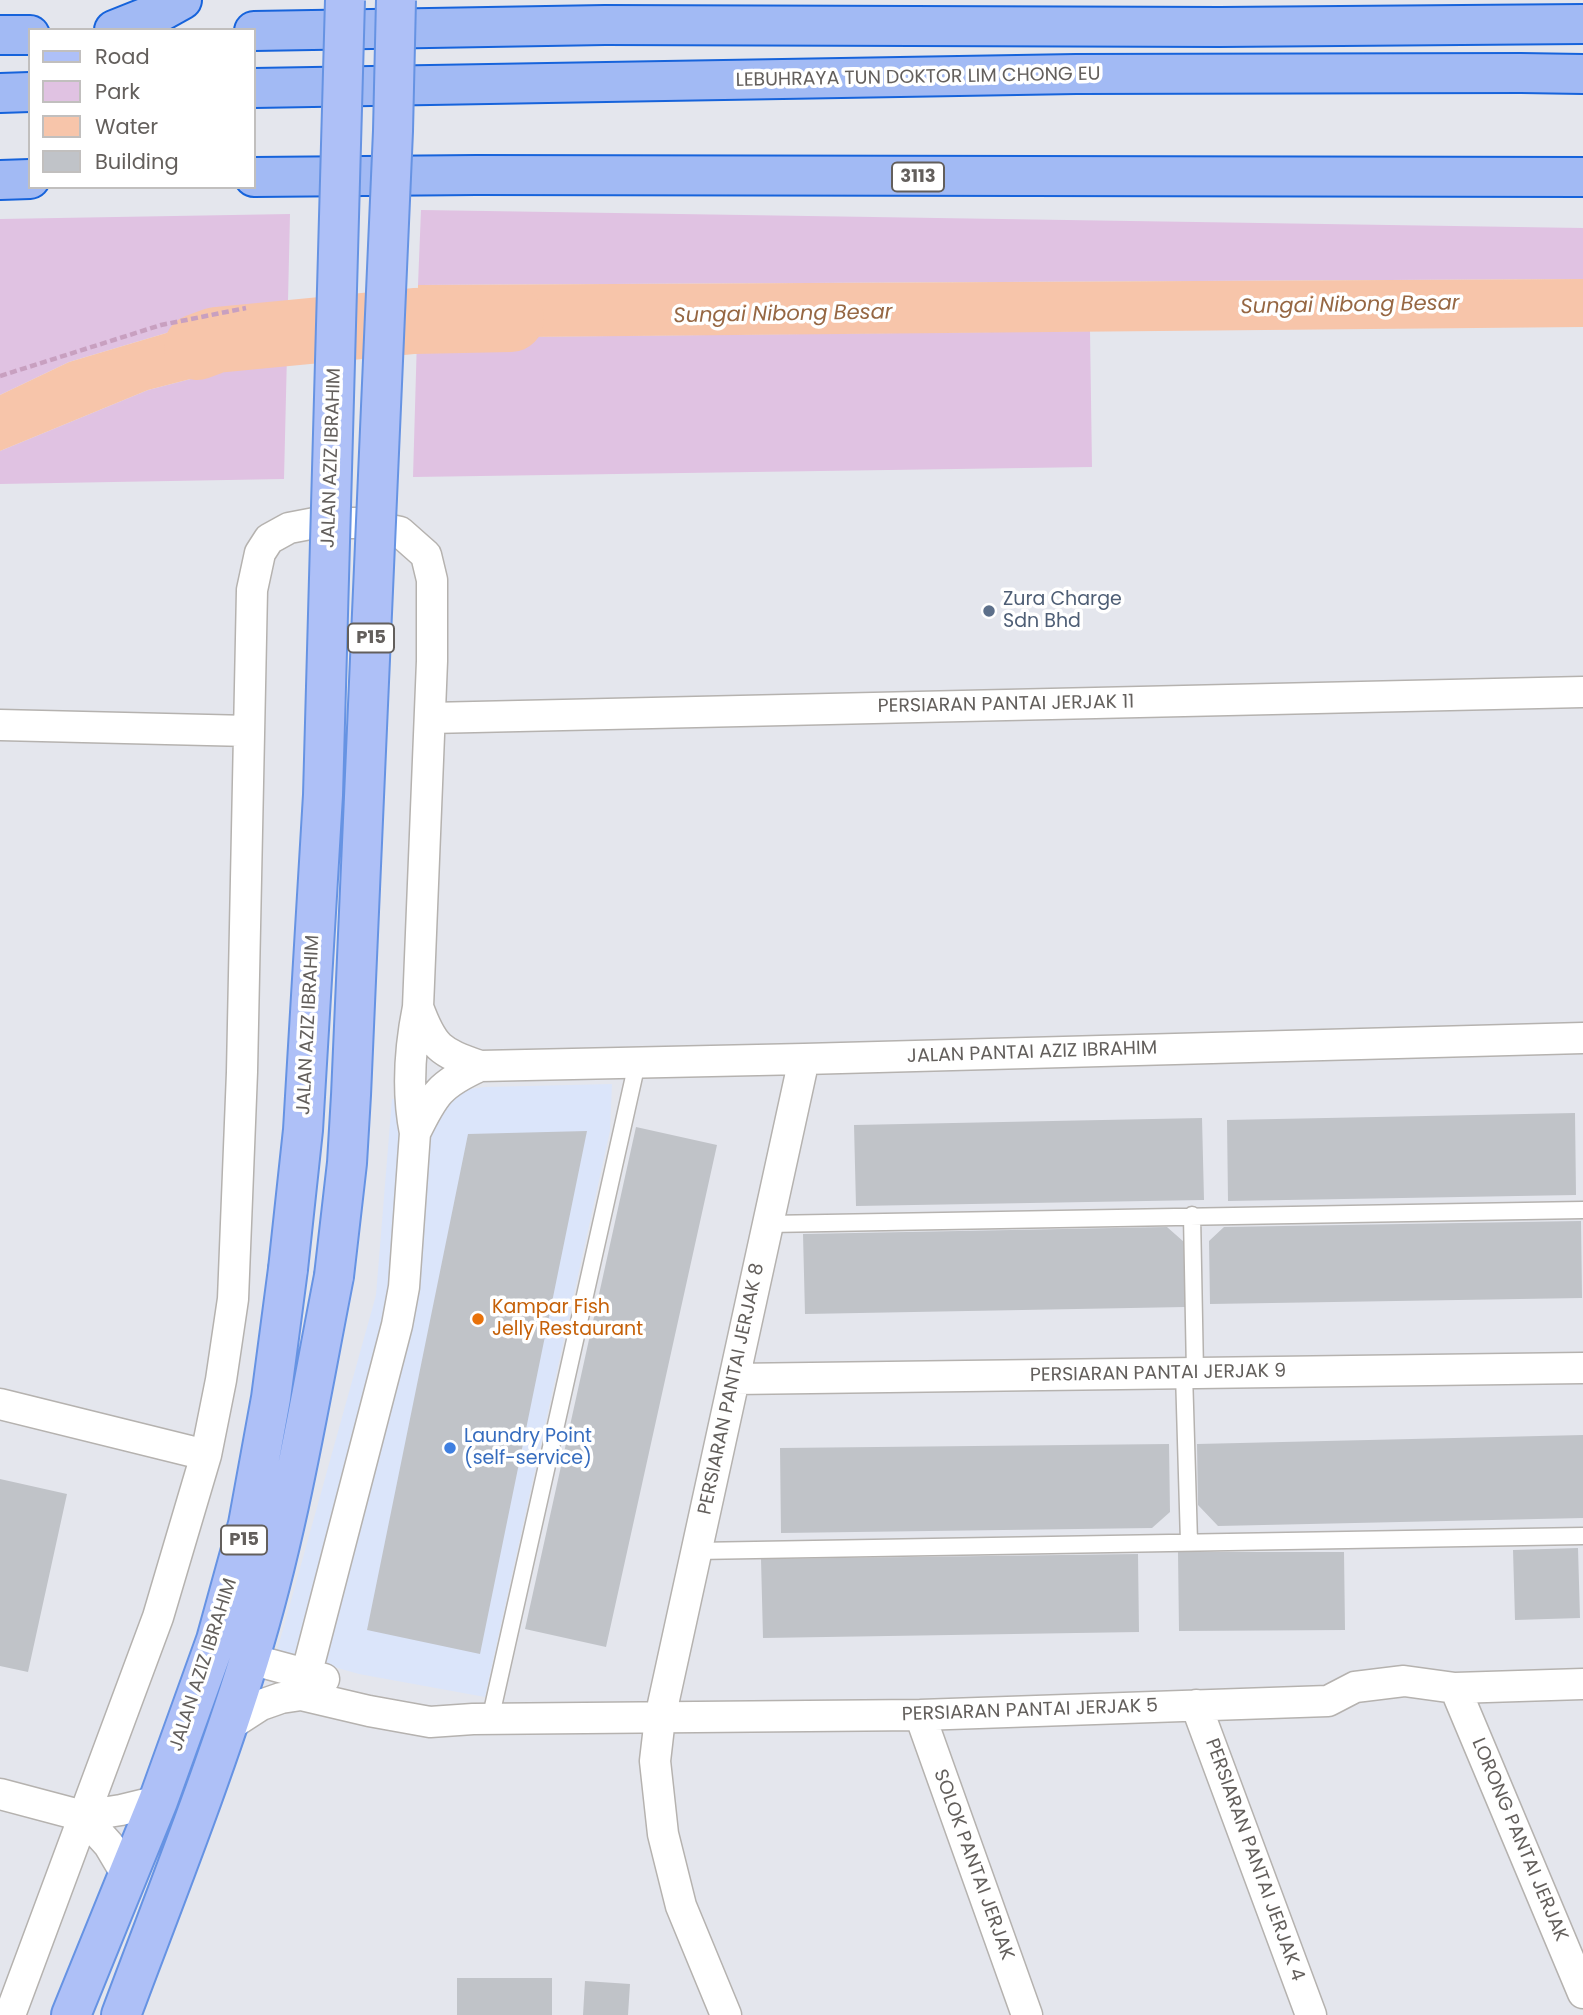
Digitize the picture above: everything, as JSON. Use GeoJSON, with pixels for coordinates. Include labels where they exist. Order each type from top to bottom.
{"type":"FeatureCollection","features":[{"type":"Feature","properties":{"kind":"highway"},"geometry":{"type":"LineString","coordinates":[[119,28],[182,0]]}},
{"type":"Feature","properties":{"kind":"highway"},"geometry":{"type":"LineString","coordinates":[[565,0],[605,25]]}},
{"type":"Feature","properties":{"kind":"highway"},"geometry":{"type":"LineString","coordinates":[[256,31],[605,25],[1220,27],[1583,24]]}},
{"type":"Feature","properties":{"kind":"highway"},"geometry":{"type":"LineString","coordinates":[[0,35],[28,35]]}},
{"type":"Feature","properties":{"kind":"highway","name":"LEBUHRAYA TUN DOKTOR LIM CHONG EU"},"geometry":{"type":"LineString","coordinates":[[256,88],[1089,74],[1583,74]]}},
{"type":"Feature","properties":{"kind":"highway"},"geometry":{"type":"LineString","coordinates":[[0,93],[28,92]]}},
{"type":"Feature","properties":{"kind":"highway","name":"3113"},"geometry":{"type":"LineString","coordinates":[[256,177],[1583,177]]}},
{"type":"Feature","properties":{"kind":"highway"},"geometry":{"type":"LineString","coordinates":[[0,180],[28,179]]}},
{"type":"Feature","properties":{"kind":"main road","name":"JALAN AZIZ IBRAHIM"},"geometry":{"type":"LineString","coordinates":[[72,2015],[158,1801],[216,1640],[248,1524],[271,1398],[303,1130],[323,795],[345,0]]}},
{"type":"Feature","properties":{"kind":"main road","name":"JALAN AZIZ IBRAHIM"},"geometry":{"type":"LineString","coordinates":[[121,2015],[196,1816],[250,1658],[289,1511],[334,1276],[347,1163],[351,1095],[396,0]]}},
{"type":"Feature","properties":{"kind":"street"},"geometry":{"type":"LineString","coordinates":[[10,2015],[158,1617],[206,1455],[221,1380],[233,1299],[242,1072],[252,590],[260,553],[269,539],[289,528],[315,523],[356,523],[400,532],[426,555],[432,580],[430,718],[418,1007],[414,1029],[410,1108],[415,1133],[404,1287],[397,1325],[304,1684]]}},
{"type":"Feature","properties":{"kind":"street","name":"PERSIARAN PANTAI JERJAK 11"},"geometry":{"type":"LineString","coordinates":[[430,718],[1583,692]]}},
{"type":"Feature","properties":{"kind":"street"},"geometry":{"type":"LineString","coordinates":[[0,725],[249,731]]}},
{"type":"Feature","properties":{"kind":"street","name":"JALAN PANTAI AZIZ IBRAHIM"},"geometry":{"type":"LineString","coordinates":[[418,1007],[431,1037],[442,1051],[480,1066],[1583,1038]]}},
{"type":"Feature","properties":{"kind":"street","name":"PERSIARAN PANTAI JERJAK 8"},"geometry":{"type":"LineString","coordinates":[[726,2015],[681,1906],[663,1834],[655,1761],[660,1718],[804,1059]]}},
{"type":"Feature","properties":{"kind":"street","name":"JALAN PANTAI AZIZ IBRAHIM"},"geometry":{"type":"LineString","coordinates":[[415,1133],[429,1104],[446,1084],[480,1066]]}},
{"type":"Feature","properties":{"kind":"street","name":"PERSIARAN PANTAI JERJAK 9"},"geometry":{"type":"LineString","coordinates":[[734,1379],[1583,1368]]}},
{"type":"Feature","properties":{"kind":"street"},"geometry":{"type":"LineString","coordinates":[[0,1404],[206,1455]]}},
{"type":"Feature","properties":{"kind":"street","name":"PERSIARAN PANTAI JERJAK 5"},"geometry":{"type":"LineString","coordinates":[[250,1658],[369,1711],[430,1723],[481,1719],[920,1714],[1328,1701],[1355,1687],[1404,1681],[1455,1688],[1583,1684]]}},
{"type":"Feature","properties":{"kind":"street","name":"PERSIARAN PANTAI JERJAK 5"},"geometry":{"type":"LineString","coordinates":[[227,1727],[261,1705],[281,1698],[304,1684]]}},
{"type":"Feature","properties":{"kind":"street","name":"LORONG PANTAI JERJAK"},"geometry":{"type":"LineString","coordinates":[[1455,1688],[1583,1993]]}},
{"type":"Feature","properties":{"kind":"street","name":"PERSIARAN PANTAI JERJAK 4"},"geometry":{"type":"LineString","coordinates":[[1196,1705],[1311,2015]]}},
{"type":"Feature","properties":{"kind":"street","name":"SOLOK PANTAI JERJAK"},"geometry":{"type":"LineString","coordinates":[[920,1714],[1027,2015]]}},
{"type":"Feature","properties":{"kind":"street"},"geometry":{"type":"LineString","coordinates":[[0,1794],[83,1816],[158,1801]]}},
{"type":"Feature","properties":{"kind":"street"},"geometry":{"type":"LineString","coordinates":[[83,1816],[110,1845],[128,1877]]}},
{"type":"Feature","properties":{"kind":"lane"},"geometry":{"type":"LineString","coordinates":[[481,1719],[638,1063]]}},
{"type":"Feature","properties":{"kind":"lane"},"geometry":{"type":"LineString","coordinates":[[768,1224],[1583,1210]]}},
{"type":"Feature","properties":{"kind":"lane"},"geometry":{"type":"LineString","coordinates":[[1189,1542],[1192,1215]]}},
{"type":"Feature","properties":{"kind":"lane"},"geometry":{"type":"LineString","coordinates":[[696,1551],[1583,1536]]}},
{"type":"Feature","properties":{"kind":"path"},"geometry":{"type":"LineString","coordinates":[[0,376],[161,325],[246,309]]}},
{"type":"Feature","properties":{"kind":"shaded area"},"geometry":{"type":"Polygon","coordinates":[[[612,1084],[610,1131],[485,1697],[359,1674],[277,1651],[376,1295],[392,1099],[485,1087],[612,1084]]]}},
{"type":"Feature","properties":{"kind":"green space"},"geometry":{"type":"Polygon","coordinates":[[[421,210],[1583,228],[1583,279],[418,285],[421,210]]]}},
{"type":"Feature","properties":{"kind":"green space"},"geometry":{"type":"Polygon","coordinates":[[[290,214],[288,301],[210,320],[69,362],[0,395],[0,219],[290,214]]]}},
{"type":"Feature","properties":{"kind":"green space"},"geometry":{"type":"Polygon","coordinates":[[[1090,331],[1092,467],[413,477],[417,338],[1090,331]]]}},
{"type":"Feature","properties":{"kind":"green space"},"geometry":{"type":"Polygon","coordinates":[[[287,354],[284,479],[0,484],[0,451],[148,390],[287,354]]]}},
{"type":"Feature","properties":{"kind":"water"},"geometry":{"type":"Polygon","coordinates":[[[1583,279],[1583,327],[417,338],[418,285],[1583,279]]]}},
{"type":"Feature","properties":{"kind":"water"},"geometry":{"type":"Polygon","coordinates":[[[288,301],[287,354],[148,390],[0,451],[0,395],[69,362],[210,320],[288,301]]]}},
{"type":"Feature","properties":{"kind":"building"},"geometry":{"type":"Polygon","coordinates":[[[1575,1113],[1576,1195],[1228,1201],[1227,1120],[1575,1113]]]}},
{"type":"Feature","properties":{"kind":"building"},"geometry":{"type":"Polygon","coordinates":[[[1202,1118],[1204,1200],[856,1206],[854,1125],[1202,1118]]]}},
{"type":"Feature","properties":{"kind":"building"},"geometry":{"type":"Polygon","coordinates":[[[636,1127],[717,1145],[606,1647],[525,1629],[636,1127]]]}},
{"type":"Feature","properties":{"kind":"building"},"geometry":{"type":"Polygon","coordinates":[[[587,1131],[480,1654],[367,1630],[468,1134],[587,1131]]]}},
{"type":"Feature","properties":{"kind":"building"},"geometry":{"type":"Polygon","coordinates":[[[1581,1221],[1582,1298],[1210,1304],[1209,1241],[1224,1227],[1581,1221]]]}},
{"type":"Feature","properties":{"kind":"building"},"geometry":{"type":"Polygon","coordinates":[[[1167,1227],[1184,1242],[1185,1307],[805,1314],[803,1234],[1167,1227]]]}},
{"type":"Feature","properties":{"kind":"building"},"geometry":{"type":"Polygon","coordinates":[[[1583,1435],[1583,1518],[1218,1526],[1198,1505],[1197,1444],[1583,1435]]]}},
{"type":"Feature","properties":{"kind":"building"},"geometry":{"type":"Polygon","coordinates":[[[1169,1444],[1170,1512],[1152,1528],[781,1533],[780,1448],[1169,1444]]]}},
{"type":"Feature","properties":{"kind":"building"},"geometry":{"type":"Polygon","coordinates":[[[0,1479],[67,1494],[28,1672],[0,1666],[0,1479]]]}},
{"type":"Feature","properties":{"kind":"building"},"geometry":{"type":"Polygon","coordinates":[[[1578,1548],[1580,1618],[1515,1620],[1513,1550],[1578,1548]]]}},
{"type":"Feature","properties":{"kind":"building"},"geometry":{"type":"Polygon","coordinates":[[[1178,1552],[1344,1552],[1345,1630],[1179,1631],[1178,1552]]]}},
{"type":"Feature","properties":{"kind":"building"},"geometry":{"type":"Polygon","coordinates":[[[1138,1554],[1139,1632],[763,1638],[761,1559],[1138,1554]]]}},
{"type":"Feature","properties":{"kind":"building"},"geometry":{"type":"Polygon","coordinates":[[[457,1978],[552,1978],[552,2015],[457,2015],[457,1978]]]}},
{"type":"Feature","properties":{"kind":"building"},"geometry":{"type":"Polygon","coordinates":[[[585,1981],[630,1984],[628,2015],[583,2015],[585,1981]]]}},
{"type":"Feature","properties":{"kind":"waterway","name":"Sungai Nibong Besar"},"geometry":{"type":"LineString","coordinates":[[197,347],[216,340],[414,321],[511,319]]}},
{"type":"Feature","properties":{"kind":"place","name":"Zura Charge Sdn Bhd"},"geometry":{"type":"Point","coordinates":[989,611]}},
{"type":"Feature","properties":{"kind":"place","name":"Kampar Fish Jelly Restaurant"},"geometry":{"type":"Point","coordinates":[478,1319]}},
{"type":"Feature","properties":{"kind":"place","name":"Laundry Point (self-service)"},"geometry":{"type":"Point","coordinates":[450,1448]}}]}
